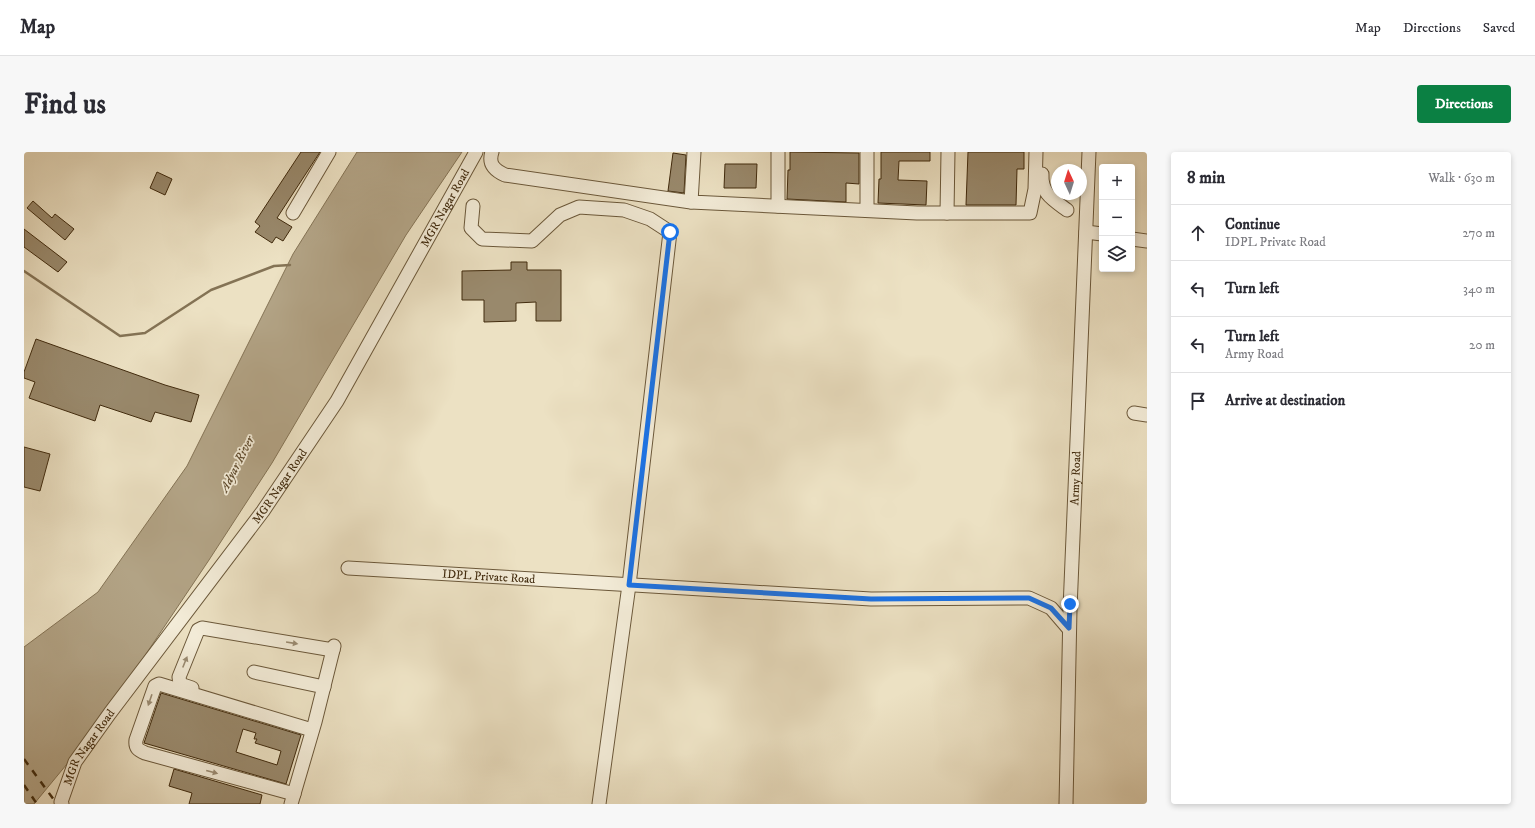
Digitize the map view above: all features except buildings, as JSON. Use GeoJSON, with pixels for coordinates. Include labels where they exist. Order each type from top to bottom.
{"type":"FeatureCollection","features":[{"type":"Feature","properties":{"kind":"street"},"geometry":{"type":"LineString","coordinates":[[293,213],[329,152]]}},
{"type":"Feature","properties":{"kind":"street","name":"MGR Nagar Road"},"geometry":{"type":"LineString","coordinates":[[62,804],[61,802],[75,762],[263,511],[337,400],[476,152]]}},
{"type":"Feature","properties":{"kind":"street"},"geometry":{"type":"LineString","coordinates":[[492,152],[490,161],[493,167],[505,174],[690,202],[947,213],[1030,213],[1035,189],[1036,152]]}},
{"type":"Feature","properties":{"kind":"street"},"geometry":{"type":"LineString","coordinates":[[690,202],[694,152]]}},
{"type":"Feature","properties":{"kind":"street"},"geometry":{"type":"LineString","coordinates":[[778,152],[778,206]]}},
{"type":"Feature","properties":{"kind":"street"},"geometry":{"type":"LineString","coordinates":[[866,210],[867,152]]}},
{"type":"Feature","properties":{"kind":"street"},"geometry":{"type":"LineString","coordinates":[[947,213],[948,152]]}},
{"type":"Feature","properties":{"kind":"street"},"geometry":{"type":"LineString","coordinates":[[1043,152],[1041,183],[1043,188],[1053,199],[1067,210]]}},
{"type":"Feature","properties":{"kind":"street","name":"Army Road"},"geometry":{"type":"LineString","coordinates":[[1069,804],[1069,628],[1089,152]]}},
{"type":"Feature","properties":{"kind":"street"},"geometry":{"type":"LineString","coordinates":[[473,206],[471,228],[482,239],[532,241],[560,215],[579,207],[624,210],[650,219],[670,232],[629,585],[599,804]]}},
{"type":"Feature","properties":{"kind":"street"},"geometry":{"type":"LineString","coordinates":[[1086,232],[1099,234]]}},
{"type":"Feature","properties":{"kind":"street"},"geometry":{"type":"LineString","coordinates":[[1135,239],[1147,241]]}},
{"type":"Feature","properties":{"kind":"street"},"geometry":{"type":"LineString","coordinates":[[1134,413],[1147,414]]}},
{"type":"Feature","properties":{"kind":"street","name":"IDPL Private Road"},"geometry":{"type":"LineString","coordinates":[[348,568],[871,599],[1029,598],[1051,608],[1069,628]]}},
{"type":"Feature","properties":{"kind":"street"},"geometry":{"type":"LineString","coordinates":[[314,726],[159,684],[154,686],[136,740],[136,745],[139,751],[293,799],[314,726],[334,648],[202,628],[198,630],[179,677],[180,684],[314,726]]}},
{"type":"Feature","properties":{"kind":"street"},"geometry":{"type":"LineString","coordinates":[[254,672],[324,687]]}},
{"type":"Feature","properties":{"kind":"water","name":"Adyar River"},"geometry":{"type":"Polygon","coordinates":[[[357,152],[462,152],[406,235],[272,463],[95,730],[34,804],[24,804],[24,647],[98,592],[187,466],[293,254],[357,152]]]}},
{"type":"Feature","properties":{"kind":"waterway"},"geometry":{"type":"LineString","coordinates":[[24,271],[120,336],[145,333],[211,290],[274,266],[290,265]]}},
{"type":"Feature","properties":{"kind":"railway"},"geometry":{"type":"LineString","coordinates":[[24,759],[57,804]]}},
{"type":"Feature","properties":{"kind":"railway"},"geometry":{"type":"LineString","coordinates":[[24,785],[37,804]]}},
{"type":"Feature","properties":{"kind":"route"},"geometry":{"type":"LineString","coordinates":[[670,232],[629,585],[871,599],[1029,598],[1039,601],[1051,608],[1069,628],[1070,604]]}}]}
